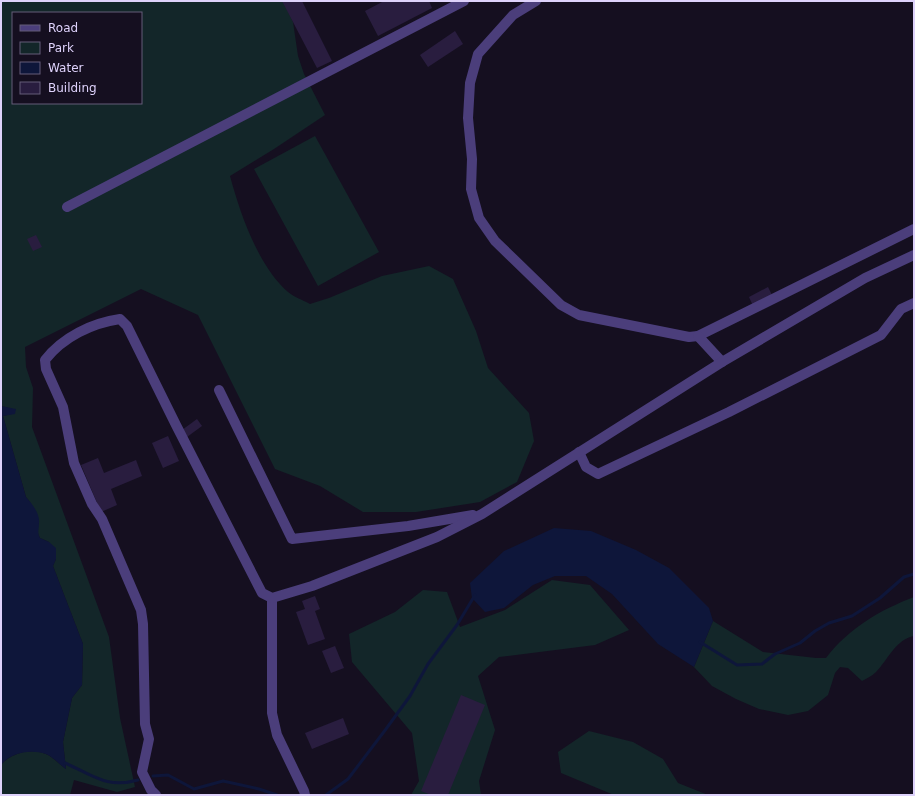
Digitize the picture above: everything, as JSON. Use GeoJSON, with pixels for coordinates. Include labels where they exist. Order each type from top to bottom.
{"type":"FeatureCollection","features":[{"type":"Feature","properties":{"kind":"street"},"geometry":{"type":"LineString","coordinates":[[67,207],[464,1]]}},
{"type":"Feature","properties":{"kind":"street"},"geometry":{"type":"LineString","coordinates":[[536,1],[513,15],[478,54],[470,82],[468,118],[472,159],[471,188],[479,218],[494,241],[561,305],[579,314],[689,337],[698,336],[914,230]]}},
{"type":"Feature","properties":{"kind":"street"},"geometry":{"type":"LineString","coordinates":[[156,795],[151,790],[142,772],[149,739],[145,724],[143,624],[141,610],[102,519],[92,504],[74,463],[63,407],[46,369],[45,360],[53,350],[74,334],[111,320],[120,319],[127,326],[262,593],[272,598],[312,586],[437,537],[482,514],[722,362],[865,278],[914,255]]}},
{"type":"Feature","properties":{"kind":"street"},"geometry":{"type":"LineString","coordinates":[[579,452],[586,467],[598,474],[729,412],[882,335],[901,310],[914,303]]}},
{"type":"Feature","properties":{"kind":"street"},"geometry":{"type":"LineString","coordinates":[[698,336],[722,362]]}},
{"type":"Feature","properties":{"kind":"street"},"geometry":{"type":"LineString","coordinates":[[219,390],[292,539],[408,526],[482,514]]}},
{"type":"Feature","properties":{"kind":"street"},"geometry":{"type":"LineString","coordinates":[[272,598],[272,713],[276,735],[305,795]]}},
{"type":"Feature","properties":{"kind":"green space"},"geometry":{"type":"Polygon","coordinates":[[[1,1],[283,1],[293,22],[298,56],[304,74],[325,115],[230,176],[239,206],[259,254],[277,281],[288,292],[310,304],[329,298],[382,276],[429,266],[453,279],[476,331],[488,368],[529,413],[534,441],[517,482],[480,502],[416,512],[363,512],[320,486],[275,469],[198,315],[141,289],[25,347],[26,367],[33,388],[32,427],[109,637],[120,718],[135,787],[117,792],[74,780],[70,795],[1,795],[1,765],[17,754],[36,751],[48,755],[66,769],[63,742],[72,698],[82,685],[83,644],[53,566],[56,559],[49,542],[40,538],[36,527],[33,508],[26,497],[3,416],[15,413],[9,408],[1,406],[1,1]]]}},
{"type":"Feature","properties":{"kind":"green space"},"geometry":{"type":"Polygon","coordinates":[[[315,136],[379,252],[318,286],[254,169],[315,136]]]}},
{"type":"Feature","properties":{"kind":"green space"},"geometry":{"type":"Polygon","coordinates":[[[552,580],[590,585],[629,630],[595,645],[499,657],[478,676],[495,730],[479,781],[481,795],[411,795],[419,781],[412,733],[352,662],[349,634],[395,612],[423,590],[447,592],[460,627],[505,610],[552,580]]]}},
{"type":"Feature","properties":{"kind":"green space"},"geometry":{"type":"Polygon","coordinates":[[[914,597],[914,636],[902,641],[892,651],[876,672],[862,681],[848,668],[840,667],[835,673],[828,695],[808,711],[788,715],[759,709],[712,686],[694,667],[713,621],[763,652],[826,658],[835,647],[866,621],[901,602],[914,597]]]}},
{"type":"Feature","properties":{"kind":"green space"},"geometry":{"type":"Polygon","coordinates":[[[589,731],[633,742],[663,759],[678,783],[708,795],[614,795],[561,773],[558,752],[589,731]]]}},
{"type":"Feature","properties":{"kind":"water"},"geometry":{"type":"Polygon","coordinates":[[[1,406],[16,409],[15,414],[3,416],[26,497],[35,509],[38,516],[38,532],[40,538],[49,542],[56,548],[56,559],[53,566],[83,644],[82,685],[72,698],[63,742],[66,769],[49,755],[34,752],[16,754],[1,765],[1,406]]]}},
{"type":"Feature","properties":{"kind":"water"},"geometry":{"type":"Polygon","coordinates":[[[554,528],[591,531],[636,550],[669,568],[709,608],[713,621],[694,667],[658,644],[612,594],[586,576],[555,576],[533,585],[504,608],[485,612],[472,598],[470,583],[504,551],[554,528]]]}},
{"type":"Feature","properties":{"kind":"building"},"geometry":{"type":"Polygon","coordinates":[[[282,1],[302,1],[332,61],[317,68],[282,1]]]}},
{"type":"Feature","properties":{"kind":"building"},"geometry":{"type":"Polygon","coordinates":[[[384,1],[429,1],[432,8],[378,36],[365,11],[384,1]]]}},
{"type":"Feature","properties":{"kind":"building"},"geometry":{"type":"Polygon","coordinates":[[[455,31],[463,44],[428,67],[420,55],[455,31]]]}},
{"type":"Feature","properties":{"kind":"building"},"geometry":{"type":"Polygon","coordinates":[[[36,235],[42,247],[33,251],[27,239],[36,235]]]}},
{"type":"Feature","properties":{"kind":"building"},"geometry":{"type":"Polygon","coordinates":[[[768,287],[773,297],[753,306],[749,297],[768,287]]]}},
{"type":"Feature","properties":{"kind":"building"},"geometry":{"type":"Polygon","coordinates":[[[197,419],[202,426],[187,437],[182,430],[197,419]]]}},
{"type":"Feature","properties":{"kind":"building"},"geometry":{"type":"Polygon","coordinates":[[[168,436],[179,461],[163,468],[152,443],[168,436]]]}},
{"type":"Feature","properties":{"kind":"building"},"geometry":{"type":"Polygon","coordinates":[[[98,458],[104,473],[136,460],[142,476],[111,489],[117,505],[101,512],[81,465],[98,458]]]}},
{"type":"Feature","properties":{"kind":"building"},"geometry":{"type":"Polygon","coordinates":[[[315,596],[320,609],[315,611],[325,639],[308,645],[296,612],[305,609],[302,601],[315,596]]]}},
{"type":"Feature","properties":{"kind":"building"},"geometry":{"type":"Polygon","coordinates":[[[335,646],[344,668],[331,673],[322,651],[335,646]]]}},
{"type":"Feature","properties":{"kind":"building"},"geometry":{"type":"Polygon","coordinates":[[[461,695],[485,705],[448,795],[431,795],[421,791],[461,695]]]}},
{"type":"Feature","properties":{"kind":"building"},"geometry":{"type":"Polygon","coordinates":[[[343,718],[349,734],[312,749],[305,733],[343,718]]]}},
{"type":"Feature","properties":{"kind":"waterway"},"geometry":{"type":"LineString","coordinates":[[700,642],[737,665],[762,664],[775,654],[800,643],[815,631],[829,623],[852,616],[880,598],[904,577],[914,574]]}},
{"type":"Feature","properties":{"kind":"waterway"},"geometry":{"type":"LineString","coordinates":[[326,795],[348,779],[386,729],[410,696],[428,664],[457,625],[475,595]]}},
{"type":"Feature","properties":{"kind":"waterway"},"geometry":{"type":"LineString","coordinates":[[65,763],[108,782],[117,783],[138,780]]}},
{"type":"Feature","properties":{"kind":"waterway"},"geometry":{"type":"LineString","coordinates":[[153,776],[168,775],[194,789],[223,781],[259,789],[277,795]]}}]}
